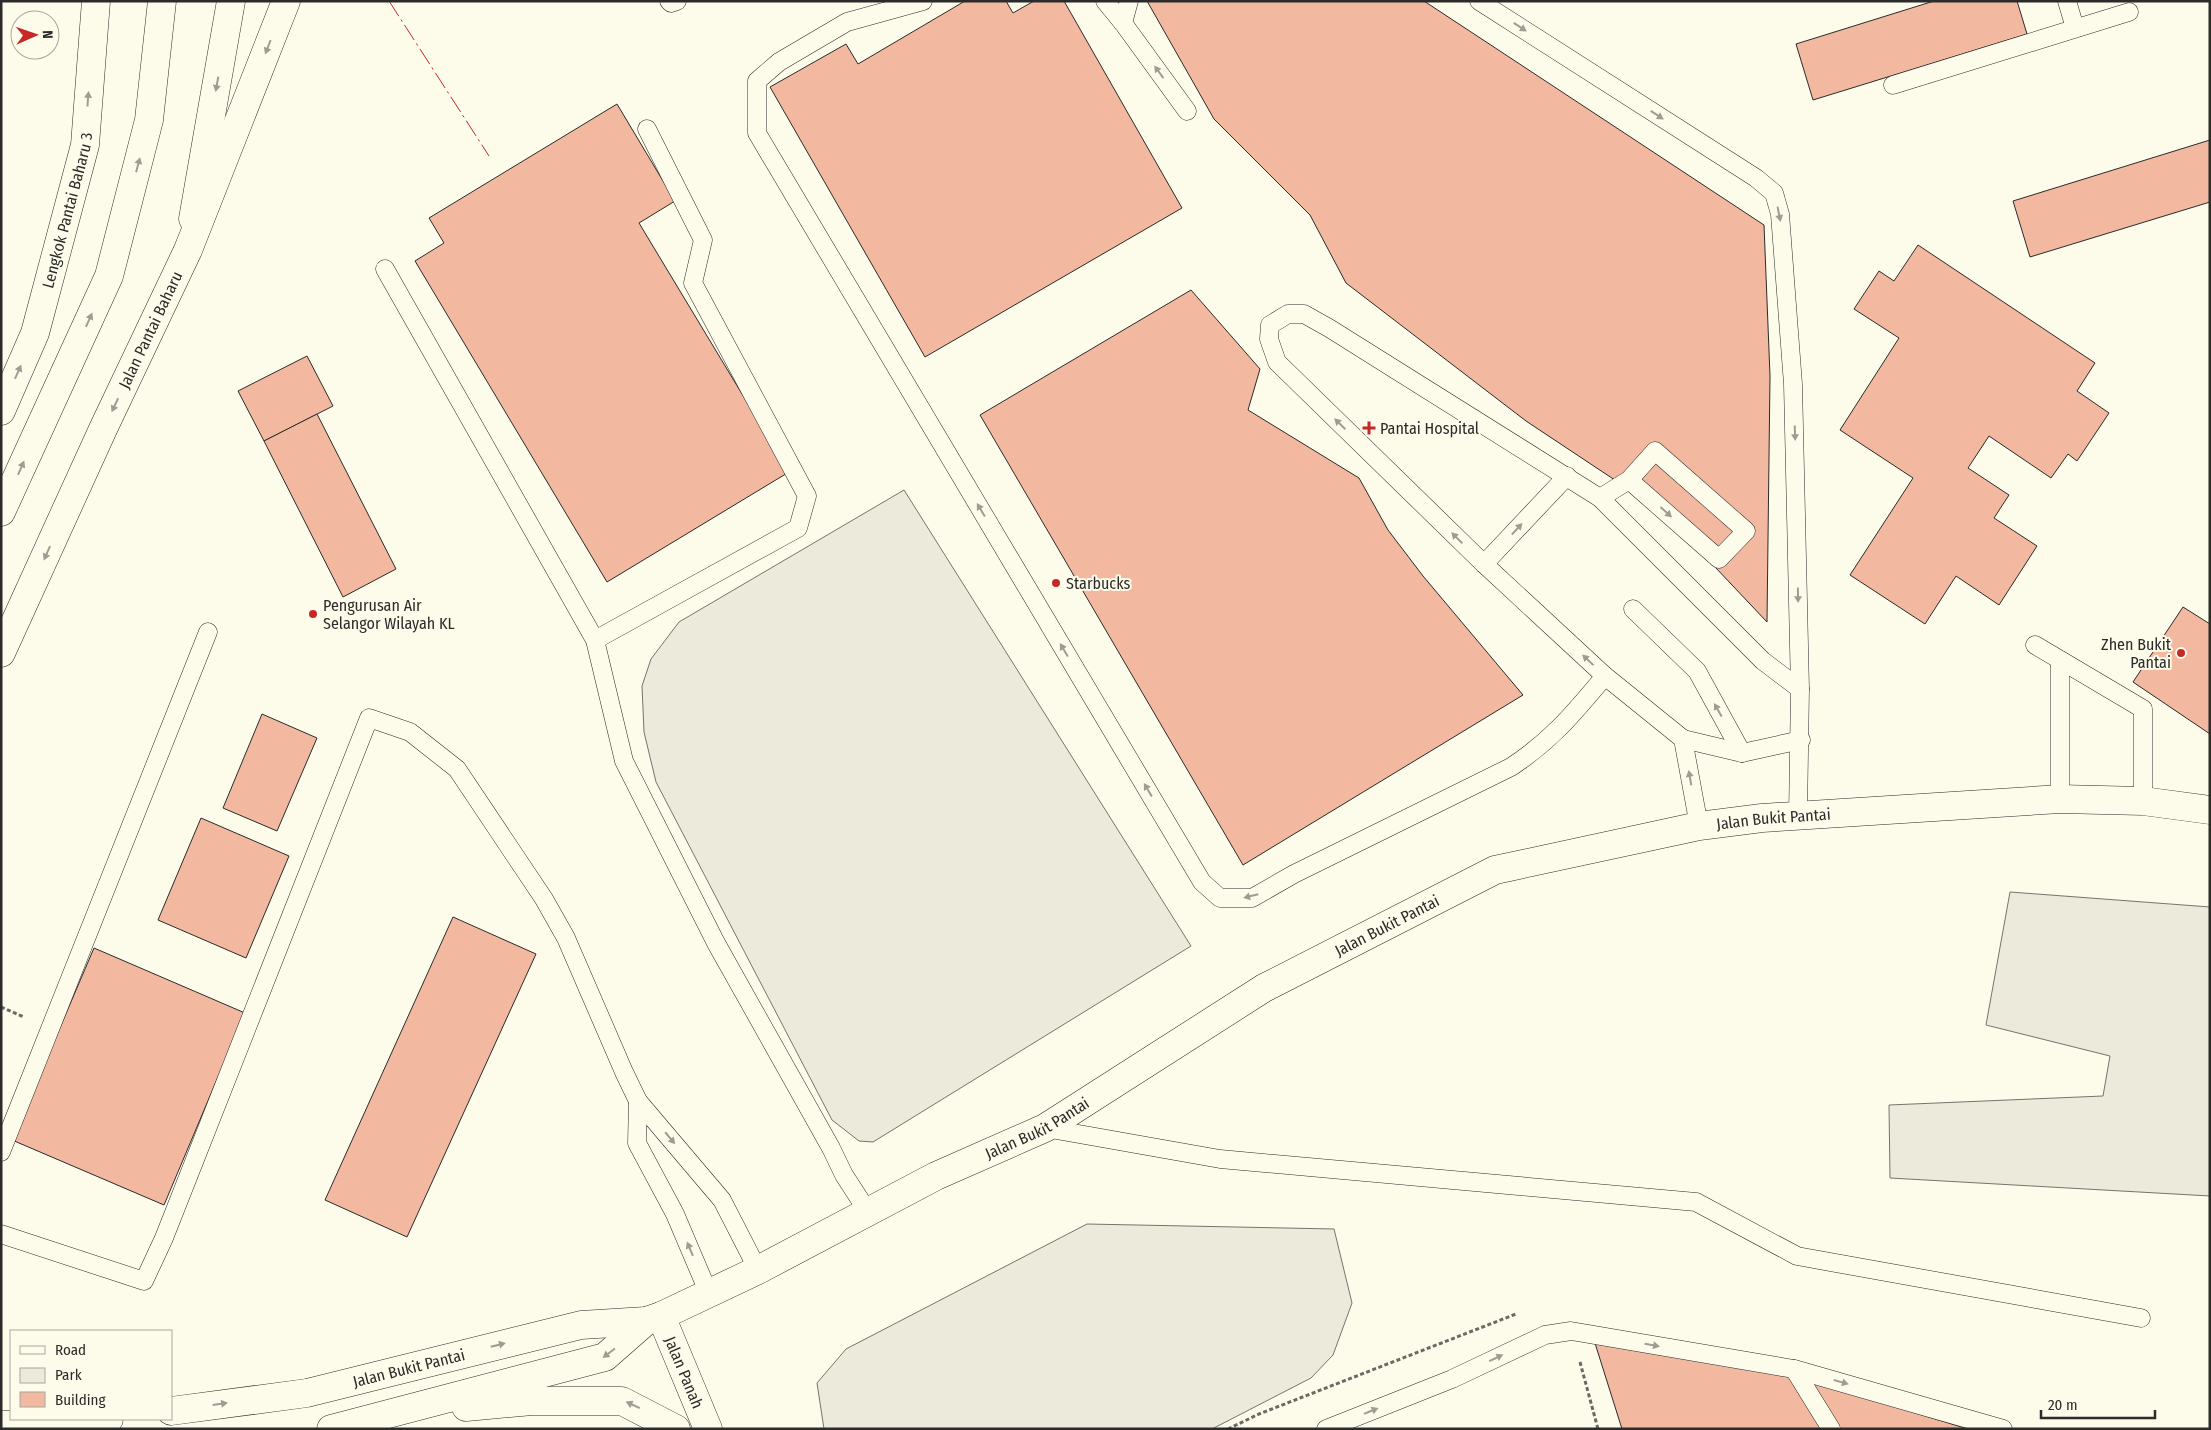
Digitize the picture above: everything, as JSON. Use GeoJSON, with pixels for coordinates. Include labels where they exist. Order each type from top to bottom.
{"type":"FeatureCollection","features":[{"type":"Feature","properties":{"kind":"street","name":"Lengkok Pantai Baharu 3"},"geometry":{"type":"LineString","coordinates":[[1,411],[35,333],[84,144],[96,1]]}},
{"type":"Feature","properties":{"kind":"street"},"geometry":{"type":"LineString","coordinates":[[1,512],[109,276],[149,120],[162,1]]}},
{"type":"Feature","properties":{"kind":"street"},"geometry":{"type":"LineString","coordinates":[[188,250],[231,1]]}},
{"type":"Feature","properties":{"kind":"street","name":"Jalan Pantai Baharu"},"geometry":{"type":"LineString","coordinates":[[1,653],[103,429],[188,250],[286,1]]}},
{"type":"Feature","properties":{"kind":"street","name":"Jalan Bukit Pantai"},"geometry":{"type":"LineString","coordinates":[[331,1429],[605,1357],[654,1319],[758,1270],[936,1176],[1045,1128],[1264,988],[1495,870],[1699,826],[1762,818],[2060,799],[2143,801],[2210,810]]}},
{"type":"Feature","properties":{"kind":"street","name":"Jalan Bukit Pantai"},"geometry":{"type":"LineString","coordinates":[[172,1410],[307,1392],[581,1325],[654,1319]]}},
{"type":"Feature","properties":{"kind":"street","name":"Jalan Panah"},"geometry":{"type":"LineString","coordinates":[[654,1319],[708,1429]]}},
{"type":"Feature","properties":{"kind":"street"},"geometry":{"type":"LineString","coordinates":[[388,1414],[532,1401],[622,1400],[676,1429]]}},
{"type":"Feature","properties":{"kind":"street"},"geometry":{"type":"LineString","coordinates":[[1,1425],[80,1423],[102,1420]]}},
{"type":"Feature","properties":{"kind":"lane"},"geometry":{"type":"LineString","coordinates":[[669,1],[671,3],[677,1]]}},
{"type":"Feature","properties":{"kind":"lane"},"geometry":{"type":"LineString","coordinates":[[923,1],[847,22],[779,62],[757,81],[757,132],[1202,882],[1220,898],[1252,898],[1294,874],[1517,763],[1537,750],[1561,728],[1605,676]]}},
{"type":"Feature","properties":{"kind":"lane"},"geometry":{"type":"LineString","coordinates":[[1105,1],[1188,111]]}},
{"type":"Feature","properties":{"kind":"lane"},"geometry":{"type":"LineString","coordinates":[[1123,23],[1128,1]]}},
{"type":"Feature","properties":{"kind":"lane"},"geometry":{"type":"LineString","coordinates":[[1479,1],[1756,178],[1774,193],[1780,214],[1793,384],[1801,740],[1798,816]]}},
{"type":"Feature","properties":{"kind":"lane"},"geometry":{"type":"LineString","coordinates":[[2067,1],[2075,28]]}},
{"type":"Feature","properties":{"kind":"lane"},"geometry":{"type":"LineString","coordinates":[[1892,85],[2129,12]]}},
{"type":"Feature","properties":{"kind":"lane"},"geometry":{"type":"LineString","coordinates":[[595,640],[798,528],[807,496],[692,283],[703,240],[647,129]]}},
{"type":"Feature","properties":{"kind":"lane"},"geometry":{"type":"LineString","coordinates":[[385,269],[595,640],[624,761],[716,943],[831,1148],[844,1175],[868,1212]]}},
{"type":"Feature","properties":{"kind":"lane"},"geometry":{"type":"LineString","coordinates":[[1800,689],[1763,660],[1600,498],[1304,314],[1288,314],[1270,325],[1269,339],[1277,362],[1484,564],[1605,676],[1683,739],[1742,753],[1801,740]]}},
{"type":"Feature","properties":{"kind":"lane"},"geometry":{"type":"LineString","coordinates":[[1600,498],[1629,480],[1655,451],[1746,531],[1719,559],[1629,480]]}},
{"type":"Feature","properties":{"kind":"lane"},"geometry":{"type":"LineString","coordinates":[[1484,564],[1567,476]]}},
{"type":"Feature","properties":{"kind":"lane"},"geometry":{"type":"LineString","coordinates":[[1633,609],[1697,671],[1742,753]]}},
{"type":"Feature","properties":{"kind":"lane"},"geometry":{"type":"LineString","coordinates":[[1,1152],[208,632]]}},
{"type":"Feature","properties":{"kind":"lane"},"geometry":{"type":"LineString","coordinates":[[2035,645],[2143,709],[2143,801]]}},
{"type":"Feature","properties":{"kind":"lane"},"geometry":{"type":"LineString","coordinates":[[2060,660],[2060,799]]}},
{"type":"Feature","properties":{"kind":"lane"},"geometry":{"type":"LineString","coordinates":[[1,1234],[144,1281],[164,1238],[369,718],[410,732],[457,769],[544,899],[566,938],[638,1101],[722,1200],[758,1270]]}},
{"type":"Feature","properties":{"kind":"lane"},"geometry":{"type":"LineString","coordinates":[[1683,739],[1699,826]]}},
{"type":"Feature","properties":{"kind":"lane"},"geometry":{"type":"LineString","coordinates":[[638,1101],[637,1142],[675,1214],[709,1294]]}},
{"type":"Feature","properties":{"kind":"lane"},"geometry":{"type":"LineString","coordinates":[[1045,1128],[1220,1159],[1696,1202],[1796,1256],[2141,1318]]}},
{"type":"Feature","properties":{"kind":"lane"},"geometry":{"type":"LineString","coordinates":[[1326,1429],[1452,1378],[1545,1335],[1571,1331],[1794,1369],[2003,1429]]}},
{"type":"Feature","properties":{"kind":"lane"},"geometry":{"type":"LineString","coordinates":[[1794,1369],[1831,1429]]}},
{"type":"Feature","properties":{"kind":"path"},"geometry":{"type":"LineString","coordinates":[[1228,1429],[1259,1414],[1517,1314]]}},
{"type":"Feature","properties":{"kind":"path"},"geometry":{"type":"LineString","coordinates":[[1571,1331],[1598,1429]]}},
{"type":"Feature","properties":{"kind":"green space"},"geometry":{"type":"Polygon","coordinates":[[[904,490],[1191,946],[873,1142],[859,1141],[832,1120],[656,782],[644,732],[642,686],[651,659],[679,622],[904,490]]]}},
{"type":"Feature","properties":{"kind":"green space"},"geometry":{"type":"Polygon","coordinates":[[[2010,892],[2210,907],[2210,1196],[1890,1178],[1889,1105],[2103,1096],[2110,1056],[1986,1025],[2010,892]]]}},
{"type":"Feature","properties":{"kind":"green space"},"geometry":{"type":"Polygon","coordinates":[[[1087,1224],[1334,1229],[1352,1303],[1333,1355],[1311,1378],[1212,1429],[824,1429],[817,1383],[846,1349],[1087,1224]]]}},
{"type":"Feature","properties":{"kind":"building"},"geometry":{"type":"Polygon","coordinates":[[[965,1],[1006,1],[1013,13],[1034,1],[1064,1],[1182,208],[925,357],[770,87],[846,44],[858,64],[965,1]]]}},
{"type":"Feature","properties":{"kind":"building"},"geometry":{"type":"Polygon","coordinates":[[[1147,1],[1424,1],[1764,225],[1770,376],[1767,622],[1663,512],[1526,421],[1346,283],[1310,215],[1214,119],[1147,1]]]}},
{"type":"Feature","properties":{"kind":"building"},"geometry":{"type":"Polygon","coordinates":[[[1934,1],[2017,1],[2027,34],[1813,100],[1796,44],[1934,1]]]}},
{"type":"Feature","properties":{"kind":"building"},"geometry":{"type":"Polygon","coordinates":[[[617,104],[675,201],[639,223],[789,472],[607,582],[415,261],[444,243],[429,218],[617,104]]]}},
{"type":"Feature","properties":{"kind":"building"},"geometry":{"type":"Polygon","coordinates":[[[2210,140],[2210,202],[2030,257],[2013,201],[2210,140]]]}},
{"type":"Feature","properties":{"kind":"building"},"geometry":{"type":"Polygon","coordinates":[[[1918,245],[2095,363],[2077,391],[2109,413],[2077,461],[2068,454],[2051,478],[1989,436],[1968,468],[2009,495],[1994,518],[2037,546],[1999,605],[1956,576],[1925,624],[1850,575],[1913,478],[1840,430],[1899,338],[1854,309],[1879,271],[1894,281],[1918,245]]]}},
{"type":"Feature","properties":{"kind":"building"},"geometry":{"type":"Polygon","coordinates":[[[1191,290],[1260,369],[1248,410],[1359,478],[1388,530],[1423,576],[1523,695],[1243,865],[980,415],[1191,290]]]}},
{"type":"Feature","properties":{"kind":"building"},"geometry":{"type":"Polygon","coordinates":[[[307,356],[333,406],[264,441],[238,391],[307,356]]]}},
{"type":"Feature","properties":{"kind":"building"},"geometry":{"type":"Polygon","coordinates":[[[317,414],[396,569],[343,597],[264,441],[317,414]]]}},
{"type":"Feature","properties":{"kind":"building","name":"Zhen Bukit Pantai"},"geometry":{"type":"Polygon","coordinates":[[[2183,607],[2210,624],[2210,734],[2133,682],[2183,607]]]}},
{"type":"Feature","properties":{"kind":"building"},"geometry":{"type":"Polygon","coordinates":[[[262,714],[317,738],[277,831],[223,808],[262,714]]]}},
{"type":"Feature","properties":{"kind":"building"},"geometry":{"type":"Polygon","coordinates":[[[201,818],[289,856],[246,958],[158,920],[201,818]]]}},
{"type":"Feature","properties":{"kind":"building"},"geometry":{"type":"Polygon","coordinates":[[[453,917],[536,954],[407,1237],[325,1200],[453,917]]]}},
{"type":"Feature","properties":{"kind":"building"},"geometry":{"type":"Polygon","coordinates":[[[94,948],[245,1013],[164,1205],[12,1140],[94,948]]]}},
{"type":"Feature","properties":{"kind":"building"},"geometry":{"type":"Polygon","coordinates":[[[1594,1340],[1811,1381],[1968,1429],[1622,1429],[1594,1340]]]}},
{"type":"Feature","properties":{"kind":"power"},"geometry":{"type":"LineString","coordinates":[[389,1],[489,156]]}},
{"type":"Feature","properties":{"kind":"place","name":"Pantai Hospital"},"geometry":{"type":"Point","coordinates":[1369,428]}},
{"type":"Feature","properties":{"kind":"place","name":"Starbucks"},"geometry":{"type":"Point","coordinates":[1056,583]}},
{"type":"Feature","properties":{"kind":"place","name":"Pengurusan Air Selangor Wilayah KL"},"geometry":{"type":"Point","coordinates":[313,614]}},
{"type":"Feature","properties":{"kind":"place","name":"Zhen Bukit Pantai"},"geometry":{"type":"Point","coordinates":[2181,653]}}]}
